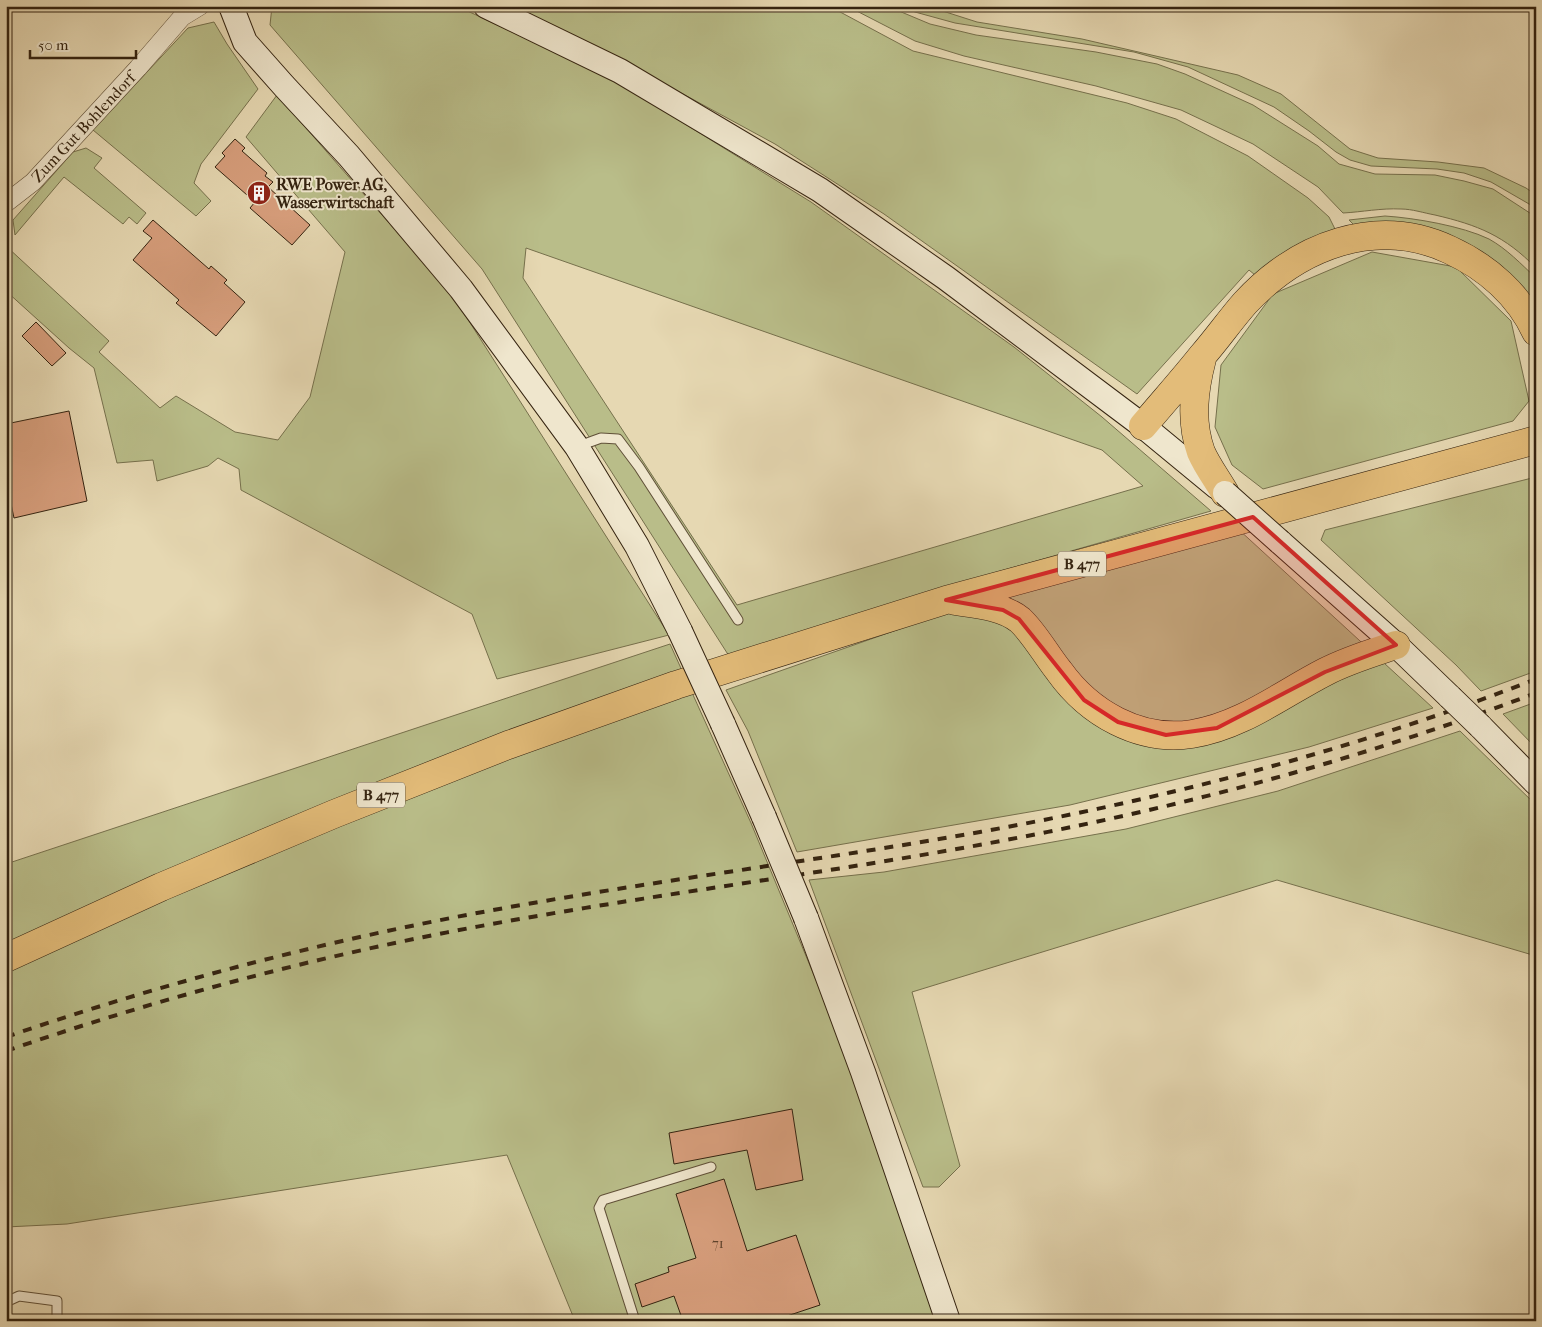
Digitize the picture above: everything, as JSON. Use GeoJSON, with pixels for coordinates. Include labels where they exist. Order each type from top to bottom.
{"type":"FeatureCollection","features":[{"type":"Feature","properties":{"kind":"main road"},"geometry":{"type":"LineString","coordinates":[[1143,426],[1245,304],[1264,285],[1304,256],[1345,240],[1371,236],[1418,239],[1465,257],[1486,271],[1505,288],[1520,306],[1536,332]]}},
{"type":"Feature","properties":{"kind":"main road"},"geometry":{"type":"LineString","coordinates":[[1203,355],[1196,382],[1193,408],[1196,434],[1202,452],[1225,493]]}},
{"type":"Feature","properties":{"kind":"main road","name":"B 477"},"geometry":{"type":"LineString","coordinates":[[6,958],[223,860],[430,775],[676,686],[946,600],[1536,440]]}},
{"type":"Feature","properties":{"kind":"main road"},"geometry":{"type":"LineString","coordinates":[[946,600],[983,605],[1002,610],[1019,619],[1030,631],[1060,674],[1084,700],[1118,722],[1141,731],[1166,735],[1192,734],[1238,720],[1325,672],[1358,657],[1396,645]]}},
{"type":"Feature","properties":{"kind":"street","name":"Zum Gut Bohlendorf"},"geometry":{"type":"LineString","coordinates":[[6,204],[33,182],[138,68],[182,17],[200,6]]}},
{"type":"Feature","properties":{"kind":"street"},"geometry":{"type":"LineString","coordinates":[[231,6],[245,42],[349,156],[461,290],[577,447],[637,546],[680,631],[723,724],[806,918],[863,1072],[948,1321]]}},
{"type":"Feature","properties":{"kind":"street"},"geometry":{"type":"LineString","coordinates":[[486,6],[620,71],[820,190],[946,278],[1143,426],[1225,493],[1396,645],[1536,783]]}},
{"type":"Feature","properties":{"kind":"lane"},"geometry":{"type":"LineString","coordinates":[[577,447],[601,438],[618,440],[660,499],[738,620]]}},
{"type":"Feature","properties":{"kind":"lane"},"geometry":{"type":"LineString","coordinates":[[636,1321],[600,1208],[603,1200],[711,1167]]}},
{"type":"Feature","properties":{"kind":"lane"},"geometry":{"type":"LineString","coordinates":[[6,1302],[19,1296],[56,1301],[57,1321]]}},
{"type":"Feature","properties":{"kind":"highlighted area"},"geometry":{"type":"Polygon","coordinates":[[[1253,517],[1396,645],[1325,672],[1217,728],[1166,735],[1118,722],[1084,700],[1019,619],[1003,610],[946,600],[1217,527],[1253,517]]]}},
{"type":"Feature","properties":{"kind":"green space"},"geometry":{"type":"Polygon","coordinates":[[[272,6],[457,6],[614,80],[811,202],[1014,347],[1102,417],[1211,511],[980,577],[729,656],[482,269],[270,25],[272,6]],[[526,248],[523,278],[737,605],[1143,486],[1102,450],[526,248]]]}},
{"type":"Feature","properties":{"kind":"green space"},"geometry":{"type":"Polygon","coordinates":[[[510,6],[829,6],[913,51],[1127,103],[1176,119],[1248,156],[1308,198],[1329,217],[1336,231],[1255,275],[1249,270],[1137,394],[884,214],[775,144],[624,62],[510,6]]]}},
{"type":"Feature","properties":{"kind":"green space"},"geometry":{"type":"Polygon","coordinates":[[[847,6],[887,6],[930,24],[976,35],[1096,52],[1157,64],[1185,74],[1253,105],[1318,146],[1339,164],[1375,174],[1435,175],[1493,189],[1536,217],[1536,268],[1502,240],[1465,223],[1405,209],[1343,213],[1318,187],[1253,144],[1181,110],[1096,86],[964,56],[915,41],[847,6]]]}},
{"type":"Feature","properties":{"kind":"green space"},"geometry":{"type":"Polygon","coordinates":[[[903,6],[927,6],[977,22],[1082,39],[1238,75],[1281,94],[1350,149],[1378,158],[1438,162],[1484,168],[1526,188],[1536,195],[1536,208],[1491,182],[1464,173],[1437,169],[1371,166],[1350,160],[1274,107],[1188,67],[1134,52],[955,23],[915,12],[903,6]]]}},
{"type":"Feature","properties":{"kind":"green space"},"geometry":{"type":"Polygon","coordinates":[[[214,22],[258,89],[201,164],[194,183],[211,201],[196,216],[93,130],[188,28],[214,22]]]}},
{"type":"Feature","properties":{"kind":"green space"},"geometry":{"type":"Polygon","coordinates":[[[277,95],[453,296],[669,635],[497,679],[472,614],[241,490],[239,469],[218,458],[208,466],[157,481],[153,460],[117,463],[94,368],[6,291],[6,246],[109,341],[99,352],[160,408],[176,396],[235,432],[278,440],[310,397],[345,252],[246,137],[277,95]]]}},
{"type":"Feature","properties":{"kind":"green space"},"geometry":{"type":"Polygon","coordinates":[[[86,148],[102,158],[94,168],[146,213],[137,224],[129,217],[123,224],[64,177],[15,235],[13,220],[73,152],[86,148]]]}},
{"type":"Feature","properties":{"kind":"green space"},"geometry":{"type":"Polygon","coordinates":[[[1385,216],[1438,223],[1478,234],[1496,243],[1536,278],[1536,307],[1528,294],[1356,227],[1349,220],[1385,216]]]}},
{"type":"Feature","properties":{"kind":"green space"},"geometry":{"type":"Polygon","coordinates":[[[1372,252],[1456,267],[1511,321],[1529,401],[1513,421],[1263,489],[1232,465],[1215,427],[1221,365],[1273,294],[1372,252]]]}},
{"type":"Feature","properties":{"kind":"green space"},"geometry":{"type":"Polygon","coordinates":[[[1536,477],[1536,671],[1481,691],[1456,665],[1321,540],[1325,530],[1536,477]]]}},
{"type":"Feature","properties":{"kind":"green space"},"geometry":{"type":"Polygon","coordinates":[[[1237,528],[1433,708],[1309,747],[1070,805],[797,852],[748,731],[726,690],[996,595],[1237,528]]]}},
{"type":"Feature","properties":{"kind":"green space"},"geometry":{"type":"Polygon","coordinates":[[[670,644],[751,823],[854,1072],[937,1321],[575,1321],[507,1155],[67,1224],[6,1227],[6,864],[670,644]]]}},
{"type":"Feature","properties":{"kind":"green space"},"geometry":{"type":"Polygon","coordinates":[[[1536,702],[1536,748],[1503,714],[1536,702]]]}},
{"type":"Feature","properties":{"kind":"green space"},"geometry":{"type":"Polygon","coordinates":[[[1460,731],[1536,805],[1536,956],[1277,880],[912,992],[960,1166],[939,1187],[923,1187],[809,880],[884,872],[1126,829],[1278,791],[1460,731]]]}},
{"type":"Feature","properties":{"kind":"building","name":"RWE Power AG, Wasserwirtschaft"},"geometry":{"type":"Polygon","coordinates":[[[235,139],[245,148],[242,151],[267,173],[265,176],[273,182],[268,187],[310,225],[292,245],[250,208],[255,202],[215,167],[225,156],[222,153],[235,139]]]}},
{"type":"Feature","properties":{"kind":"building"},"geometry":{"type":"Polygon","coordinates":[[[153,220],[209,269],[211,266],[227,280],[224,283],[245,302],[216,336],[176,303],[179,300],[133,260],[152,238],[143,231],[153,220]]]}},
{"type":"Feature","properties":{"kind":"building"},"geometry":{"type":"Polygon","coordinates":[[[36,322],[66,353],[52,366],[22,336],[36,322]]]}},
{"type":"Feature","properties":{"kind":"building"},"geometry":{"type":"Polygon","coordinates":[[[69,411],[87,501],[14,518],[6,480],[6,424],[69,411]]]}},
{"type":"Feature","properties":{"kind":"building"},"geometry":{"type":"Polygon","coordinates":[[[792,1109],[803,1180],[756,1190],[747,1150],[674,1164],[669,1133],[792,1109]]]}},
{"type":"Feature","properties":{"kind":"building"},"geometry":{"type":"Polygon","coordinates":[[[724,1179],[747,1251],[796,1235],[820,1305],[772,1321],[751,1321],[750,1317],[738,1321],[716,1321],[715,1317],[705,1321],[683,1321],[674,1296],[642,1307],[635,1284],[669,1272],[668,1267],[696,1258],[676,1194],[724,1179]]]}},
{"type":"Feature","properties":{"kind":"railway"},"geometry":{"type":"LineString","coordinates":[[6,1037],[184,981],[305,950],[427,923],[611,890],[980,832],[1121,804],[1262,769],[1331,749],[1400,728],[1536,679]]}},
{"type":"Feature","properties":{"kind":"railway"},"geometry":{"type":"LineString","coordinates":[[6,1051],[170,999],[281,969],[393,943],[601,905],[981,845],[1179,803],[1359,754],[1536,693]]}},
{"type":"Feature","properties":{"kind":"place","name":"RWE Power AG, Wasserwirtschaft"},"geometry":{"type":"Point","coordinates":[259,193]}}]}
